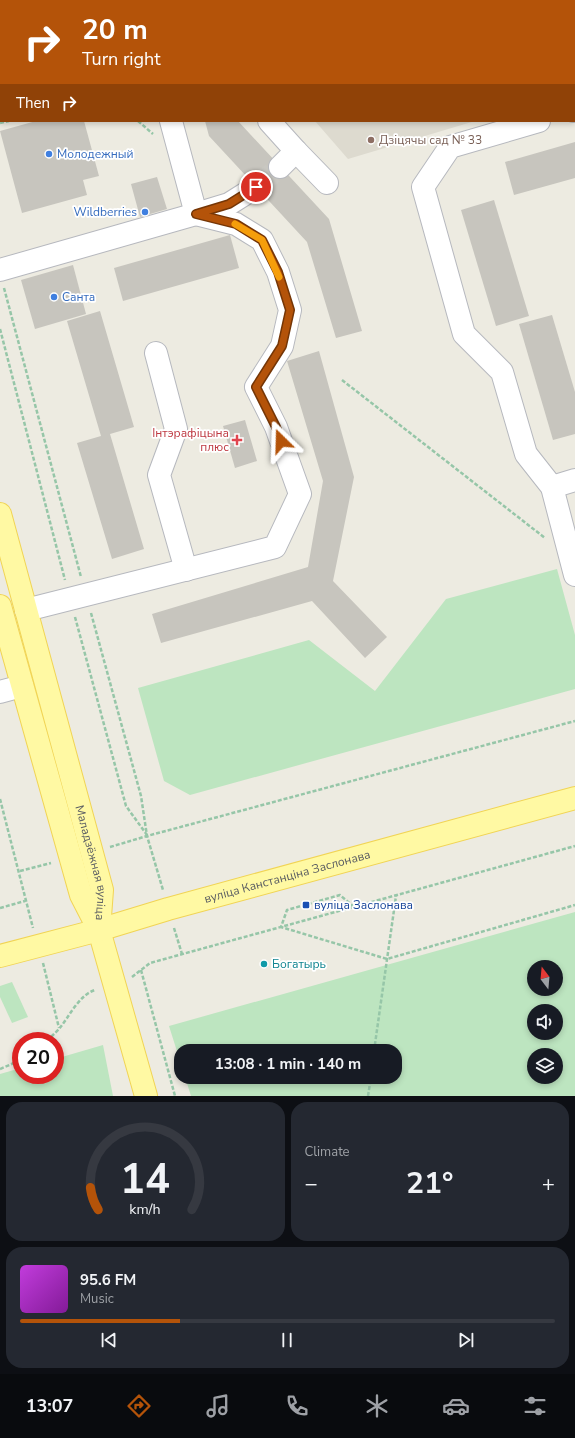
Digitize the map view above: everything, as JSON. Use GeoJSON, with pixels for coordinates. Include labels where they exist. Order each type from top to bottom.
{"type":"FeatureCollection","features":[{"type":"Feature","properties":{"kind":"main road","name":"Маладзёжная вуліца"},"geometry":{"type":"LineString","coordinates":[[0,514],[102,890],[99,930]]}},
{"type":"Feature","properties":{"kind":"main road","name":"Маладзёжная вуліца"},"geometry":{"type":"LineString","coordinates":[[0,606],[81,895],[99,930]]}},
{"type":"Feature","properties":{"kind":"main road","name":"вуліца Канстанціна Заслонава"},"geometry":{"type":"LineString","coordinates":[[0,956],[575,798]]}},
{"type":"Feature","properties":{"kind":"main road"},"geometry":{"type":"LineString","coordinates":[[99,930],[146,1096]]}},
{"type":"Feature","properties":{"kind":"lane"},"geometry":{"type":"LineString","coordinates":[[171,122],[196,214]]}},
{"type":"Feature","properties":{"kind":"lane"},"geometry":{"type":"LineString","coordinates":[[270,122],[327,183]]}},
{"type":"Feature","properties":{"kind":"lane"},"geometry":{"type":"LineString","coordinates":[[536,122],[450,147],[423,187],[464,334],[502,372],[526,454],[552,487],[575,575]]}},
{"type":"Feature","properties":{"kind":"lane"},"geometry":{"type":"LineString","coordinates":[[280,168],[296,151]]}},
{"type":"Feature","properties":{"kind":"lane"},"geometry":{"type":"LineString","coordinates":[[2,278],[229,204],[256,187]]}},
{"type":"Feature","properties":{"kind":"lane"},"geometry":{"type":"LineString","coordinates":[[26,610],[275,547],[300,494],[276,427],[256,387],[282,346],[290,310],[278,272],[262,240],[236,224],[196,214]]}},
{"type":"Feature","properties":{"kind":"lane"},"geometry":{"type":"LineString","coordinates":[[156,353],[176,429],[159,475],[186,570]]}},
{"type":"Feature","properties":{"kind":"lane"},"geometry":{"type":"LineString","coordinates":[[552,487],[575,480]]}},
{"type":"Feature","properties":{"kind":"lane"},"geometry":{"type":"LineString","coordinates":[[0,692],[22,686]]}},
{"type":"Feature","properties":{"kind":"path"},"geometry":{"type":"LineString","coordinates":[[139,122],[154,135]]}},
{"type":"Feature","properties":{"kind":"path"},"geometry":{"type":"LineString","coordinates":[[2,278],[141,796],[147,836],[575,721]]}},
{"type":"Feature","properties":{"kind":"path"},"geometry":{"type":"LineString","coordinates":[[342,380],[545,539]]}},
{"type":"Feature","properties":{"kind":"path"},"geometry":{"type":"LineString","coordinates":[[0,799],[20,871]]}},
{"type":"Feature","properties":{"kind":"path"},"geometry":{"type":"LineString","coordinates":[[175,1096],[141,970],[150,963],[575,846]]}},
{"type":"Feature","properties":{"kind":"path"},"geometry":{"type":"LineString","coordinates":[[281,927],[287,910],[340,896],[354,907]]}},
{"type":"Feature","properties":{"kind":"path"},"geometry":{"type":"LineString","coordinates":[[375,1044],[396,896]]}},
{"type":"Feature","properties":{"kind":"path"},"geometry":{"type":"LineString","coordinates":[[0,908],[26,901]]}},
{"type":"Feature","properties":{"kind":"path"},"geometry":{"type":"LineString","coordinates":[[281,927],[387,959],[575,905]]}},
{"type":"Feature","properties":{"kind":"path"},"geometry":{"type":"LineString","coordinates":[[56,1032],[59,1029]]}},
{"type":"Feature","properties":{"kind":"path"},"geometry":{"type":"LineString","coordinates":[[0,1070],[12,1064]]}},
{"type":"Feature","properties":{"kind":"path"},"geometry":{"type":"LineString","coordinates":[[368,1096],[370,1084]]}},
{"type":"Feature","properties":{"kind":"shaded area","name":"Дзіцячы сад № 33"},"geometry":{"type":"Polygon","coordinates":[[[316,122],[472,122],[348,159],[316,122]]]}},
{"type":"Feature","properties":{"kind":"green space"},"geometry":{"type":"Polygon","coordinates":[[[557,569],[575,635],[575,689],[190,795],[164,781],[138,688],[309,640],[375,691],[446,599],[557,569]]]}},
{"type":"Feature","properties":{"kind":"green space"},"geometry":{"type":"Polygon","coordinates":[[[575,912],[575,1096],[191,1096],[187,1084],[402,1084],[402,1044],[175,1044],[169,1026],[575,912]]]}},
{"type":"Feature","properties":{"kind":"green space"},"geometry":{"type":"Polygon","coordinates":[[[12,982],[28,1017],[12,1023],[0,997],[0,986],[12,982]]]}},
{"type":"Feature","properties":{"kind":"green space"},"geometry":{"type":"Polygon","coordinates":[[[103,1045],[113,1096],[0,1096],[0,1074],[12,1071],[12,1084],[64,1084],[64,1056],[103,1045]]]}},
{"type":"Feature","properties":{"kind":"building","name":"Молодежный"},"geometry":{"type":"Polygon","coordinates":[[[32,122],[84,122],[99,176],[83,180],[87,195],[22,213],[0,131],[32,122]]]}},
{"type":"Feature","properties":{"kind":"building"},"geometry":{"type":"Polygon","coordinates":[[[205,122],[239,122],[329,219],[362,331],[336,338],[307,242],[209,136],[205,122]]]}},
{"type":"Feature","properties":{"kind":"building"},"geometry":{"type":"Polygon","coordinates":[[[575,142],[575,178],[514,195],[505,162],[575,142]]]}},
{"type":"Feature","properties":{"kind":"building"},"geometry":{"type":"Polygon","coordinates":[[[157,177],[167,209],[140,217],[131,184],[157,177]]]}},
{"type":"Feature","properties":{"kind":"building"},"geometry":{"type":"Polygon","coordinates":[[[494,200],[529,316],[496,326],[461,210],[494,200]]]}},
{"type":"Feature","properties":{"kind":"building"},"geometry":{"type":"Polygon","coordinates":[[[230,235],[239,268],[123,301],[114,268],[230,235]]]}},
{"type":"Feature","properties":{"kind":"building","name":"Санта"},"geometry":{"type":"Polygon","coordinates":[[[73,265],[86,314],[35,329],[21,280],[73,265]]]}},
{"type":"Feature","properties":{"kind":"building"},"geometry":{"type":"Polygon","coordinates":[[[100,311],[134,427],[110,434],[144,549],[112,559],[77,443],[101,436],[67,321],[100,311]]]}},
{"type":"Feature","properties":{"kind":"building"},"geometry":{"type":"Polygon","coordinates":[[[552,315],[575,392],[575,434],[553,440],[519,324],[552,315]]]}},
{"type":"Feature","properties":{"kind":"building"},"geometry":{"type":"Polygon","coordinates":[[[319,351],[354,477],[333,581],[387,637],[365,658],[312,601],[161,643],[152,614],[308,567],[323,481],[287,361],[319,351]]]}},
{"type":"Feature","properties":{"kind":"building"},"geometry":{"type":"Polygon","coordinates":[[[245,420],[257,461],[235,468],[223,426],[245,420]]]}},
{"type":"Feature","properties":{"kind":"tunnel"},"geometry":{"type":"LineString","coordinates":[[256,187],[280,167]]}},
{"type":"Feature","properties":{"kind":"slow traffic"},"geometry":{"type":"LineString","coordinates":[[235,224],[262,240],[279,277]]}},
{"type":"Feature","properties":{"kind":"place","name":"Дзіцячы сад № 33"},"geometry":{"type":"Point","coordinates":[371,140]}},
{"type":"Feature","properties":{"kind":"place","name":"Молодежный"},"geometry":{"type":"Point","coordinates":[49,154]}},
{"type":"Feature","properties":{"kind":"place","name":"Wildberries"},"geometry":{"type":"Point","coordinates":[145,212]}},
{"type":"Feature","properties":{"kind":"place","name":"Санта"},"geometry":{"type":"Point","coordinates":[54,297]}},
{"type":"Feature","properties":{"kind":"place","name":"Інтэрафіцына плюс"},"geometry":{"type":"Point","coordinates":[237,440]}},
{"type":"Feature","properties":{"kind":"place","name":"вуліца Заслонава"},"geometry":{"type":"Point","coordinates":[306,905]}},
{"type":"Feature","properties":{"kind":"place","name":"Богатырь"},"geometry":{"type":"Point","coordinates":[264,964]}},
{"type":"Feature","properties":{"kind":"route"},"geometry":{"type":"LineString","coordinates":[[256,187],[229,204],[196,214],[236,224],[262,240],[278,272],[290,310],[282,346],[256,387],[276,427],[281,441]]}}]}
